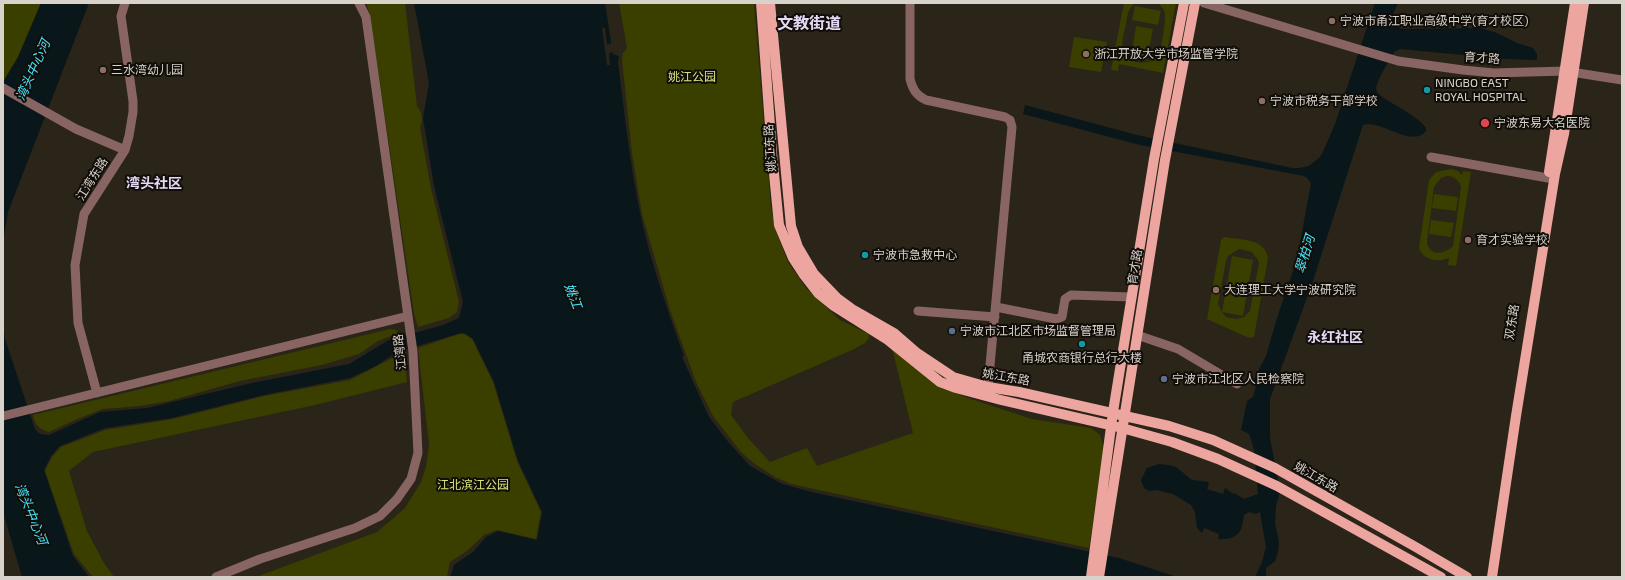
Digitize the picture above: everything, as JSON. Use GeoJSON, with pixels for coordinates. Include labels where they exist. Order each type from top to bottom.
{"type":"FeatureCollection","features":[{"type":"Feature","properties":{"kind":"main road","name":"姚江东路"},"geometry":{"type":"LineString","coordinates":[[761,3],[779,225],[793,258],[818,293],[834,306],[888,340],[940,382],[956,388],[1001,400],[1122,428],[1172,442],[1218,459],[1277,486],[1441,577]]}},
{"type":"Feature","properties":{"kind":"main road","name":"姚江东路"},"geometry":{"type":"LineString","coordinates":[[770,3],[791,226],[804,259],[825,287],[852,308],[894,333],[917,353],[953,377],[988,387],[1113,412],[1206,437],[1275,468],[1467,577]]}},
{"type":"Feature","properties":{"kind":"main road","name":"育才路"},"geometry":{"type":"LineString","coordinates":[[1101,536],[1113,412],[1159,130],[1184,3]]}},
{"type":"Feature","properties":{"kind":"main road","name":"育才路"},"geometry":{"type":"LineString","coordinates":[[1101,536],[1122,428],[1165,160],[1195,3]]}},
{"type":"Feature","properties":{"kind":"main road","name":"双东路"},"geometry":{"type":"LineString","coordinates":[[1492,577],[1555,174],[1564,134],[1576,3]]}},
{"type":"Feature","properties":{"kind":"main road","name":"双东路"},"geometry":{"type":"LineString","coordinates":[[1486,577],[1548,178],[1584,3]]}},
{"type":"Feature","properties":{"kind":"main road"},"geometry":{"type":"LineString","coordinates":[[1091,577],[1101,536]]}},
{"type":"Feature","properties":{"kind":"main road"},"geometry":{"type":"LineString","coordinates":[[1099,577],[1101,536]]}},
{"type":"Feature","properties":{"kind":"street","name":"江湾东路"},"geometry":{"type":"LineString","coordinates":[[96,393],[78,323],[75,265],[84,214],[125,150],[133,112],[121,16],[125,3]]}},
{"type":"Feature","properties":{"kind":"street","name":"江湾路"},"geometry":{"type":"LineString","coordinates":[[216,577],[260,559],[355,528],[380,516],[396,499],[411,479],[418,453],[413,352],[366,17],[359,3]]}},
{"type":"Feature","properties":{"kind":"street"},"geometry":{"type":"LineString","coordinates":[[910,3],[910,79],[915,93],[919,97],[926,100],[1005,117],[1010,120],[1012,127],[988,387]]}},
{"type":"Feature","properties":{"kind":"street","name":"育才路"},"geometry":{"type":"LineString","coordinates":[[1204,3],[1398,60],[1494,73],[1569,72]]}},
{"type":"Feature","properties":{"kind":"street"},"geometry":{"type":"LineString","coordinates":[[1569,72],[1622,80]]}},
{"type":"Feature","properties":{"kind":"street"},"geometry":{"type":"LineString","coordinates":[[3,88],[56,116],[76,129],[125,150]]}},
{"type":"Feature","properties":{"kind":"street"},"geometry":{"type":"LineString","coordinates":[[1431,157],[1548,178]]}},
{"type":"Feature","properties":{"kind":"street"},"geometry":{"type":"LineString","coordinates":[[996,307],[1056,319],[1062,317],[1065,299],[1071,295],[1132,297]]}},
{"type":"Feature","properties":{"kind":"street"},"geometry":{"type":"LineString","coordinates":[[918,311],[995,317]]}},
{"type":"Feature","properties":{"kind":"street"},"geometry":{"type":"LineString","coordinates":[[3,416],[408,316]]}},
{"type":"Feature","properties":{"kind":"street"},"geometry":{"type":"LineString","coordinates":[[1137,335],[1178,349],[1237,384]]}},
{"type":"Feature","properties":{"kind":"green space"},"geometry":{"type":"Polygon","coordinates":[[[3,3],[41,3],[18,57],[3,82],[3,3]]]}},
{"type":"Feature","properties":{"kind":"green space"},"geometry":{"type":"Polygon","coordinates":[[[366,3],[405,3],[417,106],[422,117],[420,128],[431,188],[459,302],[457,312],[449,318],[418,327],[414,314],[370,15],[366,3]]]}},
{"type":"Feature","properties":{"kind":"green space","name":"姚江公园"},"geometry":{"type":"Polygon","coordinates":[[[619,3],[754,3],[771,207],[775,229],[788,262],[805,287],[840,320],[869,334],[869,338],[865,343],[852,350],[733,402],[731,415],[748,438],[770,462],[807,448],[817,466],[913,433],[893,352],[890,347],[934,382],[965,397],[1032,419],[1091,428],[1100,435],[1104,448],[1089,548],[791,484],[775,477],[755,464],[741,452],[713,416],[696,382],[670,310],[642,214],[632,153],[622,60],[623,53],[627,48],[619,3]]]}},
{"type":"Feature","properties":{"kind":"green space"},"geometry":{"type":"Polygon","coordinates":[[[1124,3],[1135,3],[1129,10],[1127,16],[1122,46],[1123,49],[1125,54],[1133,61],[1144,63],[1154,59],[1158,55],[1161,47],[1165,15],[1164,10],[1158,3],[1176,3],[1163,73],[1119,64],[1118,71],[1111,70],[1124,3]]]}},
{"type":"Feature","properties":{"kind":"green space"},"geometry":{"type":"Polygon","coordinates":[[[1135,6],[1161,11],[1158,25],[1132,20],[1135,6]]]}},
{"type":"Feature","properties":{"kind":"green space"},"geometry":{"type":"Polygon","coordinates":[[[1136,26],[1153,29],[1147,61],[1131,58],[1136,26]]]}},
{"type":"Feature","properties":{"kind":"green space"},"geometry":{"type":"Polygon","coordinates":[[[1074,37],[1107,42],[1101,72],[1069,67],[1074,37]]]}},
{"type":"Feature","properties":{"kind":"green space"},"geometry":{"type":"Polygon","coordinates":[[[1451,169],[1458,171],[1462,175],[1463,171],[1471,172],[1456,266],[1448,265],[1449,258],[1435,260],[1427,258],[1419,248],[1429,180],[1436,172],[1451,169]],[[1447,176],[1441,178],[1434,187],[1427,242],[1428,247],[1431,250],[1438,253],[1446,251],[1453,246],[1461,187],[1456,179],[1447,176]]]}},
{"type":"Feature","properties":{"kind":"green space"},"geometry":{"type":"Polygon","coordinates":[[[1434,194],[1458,197],[1456,211],[1432,208],[1434,194]]]}},
{"type":"Feature","properties":{"kind":"green space"},"geometry":{"type":"Polygon","coordinates":[[[1431,220],[1454,223],[1451,237],[1429,234],[1431,220]]]}},
{"type":"Feature","properties":{"kind":"green space"},"geometry":{"type":"Polygon","coordinates":[[[1224,237],[1251,241],[1257,243],[1266,251],[1268,258],[1254,337],[1249,338],[1207,319],[1221,240],[1224,237]],[[1239,249],[1228,256],[1218,304],[1226,317],[1236,319],[1244,317],[1250,311],[1259,263],[1252,252],[1239,249]]]}},
{"type":"Feature","properties":{"kind":"green space"},"geometry":{"type":"Polygon","coordinates":[[[1232,256],[1253,260],[1243,316],[1222,312],[1232,256]]]}},
{"type":"Feature","properties":{"kind":"green space"},"geometry":{"type":"Polygon","coordinates":[[[390,329],[396,330],[399,333],[378,341],[359,354],[322,365],[240,381],[169,401],[140,406],[103,409],[49,432],[36,424],[33,415],[390,329]]]}},
{"type":"Feature","properties":{"kind":"green space","name":"江北滨江公园"},"geometry":{"type":"Polygon","coordinates":[[[459,334],[464,334],[472,339],[493,382],[517,461],[541,512],[536,539],[497,530],[484,535],[467,551],[450,562],[447,577],[256,577],[377,532],[405,508],[421,482],[426,467],[429,444],[418,348],[459,334]]]}},
{"type":"Feature","properties":{"kind":"green space"},"geometry":{"type":"Polygon","coordinates":[[[404,352],[407,382],[315,405],[93,452],[69,471],[87,531],[104,563],[114,577],[93,577],[74,554],[45,471],[52,457],[61,447],[105,430],[173,419],[264,396],[350,380],[404,352]]]}},
{"type":"Feature","properties":{"kind":"water","name":"湾头中心河"},"geometry":{"type":"Polygon","coordinates":[[[41,3],[89,3],[8,212],[3,242],[3,82],[18,57],[41,3]]]}},
{"type":"Feature","properties":{"kind":"water"},"geometry":{"type":"Polygon","coordinates":[[[414,3],[605,3],[613,54],[619,56],[618,63],[630,155],[642,223],[656,274],[684,356],[682,357],[709,417],[729,443],[750,466],[782,484],[816,493],[1119,558],[1177,577],[450,577],[454,565],[473,552],[486,537],[498,531],[537,540],[542,512],[518,461],[494,382],[473,339],[464,333],[397,352],[374,367],[350,378],[264,395],[172,418],[105,428],[60,446],[51,456],[44,470],[73,556],[89,577],[22,577],[3,512],[3,324],[5,339],[35,429],[40,434],[49,435],[100,412],[147,408],[252,383],[349,364],[389,340],[443,325],[459,318],[463,302],[434,186],[423,118],[429,83],[414,3]]]}},
{"type":"Feature","properties":{"kind":"water","name":"翠柏河"},"geometry":{"type":"Polygon","coordinates":[[[1375,3],[1398,3],[1393,14],[1393,21],[1402,29],[1480,28],[1497,33],[1517,43],[1533,48],[1537,54],[1537,60],[1506,59],[1400,49],[1394,52],[1384,70],[1377,84],[1377,92],[1416,118],[1426,128],[1426,131],[1420,136],[1412,137],[1370,124],[1363,125],[1312,284],[1270,399],[1270,438],[1280,491],[1276,506],[1275,524],[1279,542],[1275,561],[1266,568],[1267,577],[1255,577],[1262,562],[1266,547],[1260,512],[1255,514],[1249,512],[1244,515],[1241,529],[1235,536],[1228,539],[1218,539],[1219,534],[1204,528],[1202,533],[1197,528],[1195,512],[1191,505],[1173,494],[1156,490],[1149,491],[1144,488],[1141,480],[1147,468],[1159,464],[1169,465],[1176,467],[1192,480],[1209,482],[1207,489],[1223,494],[1225,488],[1244,499],[1258,494],[1254,449],[1249,434],[1241,430],[1247,401],[1253,397],[1256,386],[1254,379],[1266,356],[1297,259],[1311,183],[1304,176],[1140,145],[1023,114],[1025,105],[1137,135],[1292,168],[1309,166],[1319,158],[1323,152],[1335,124],[1375,3]]]}},
{"type":"Feature","properties":{"kind":"pier"},"geometry":{"type":"Polygon","coordinates":[[[602,28],[605,28],[607,44],[613,43],[614,52],[609,53],[610,65],[607,65],[602,28]]]}},
{"type":"Feature","properties":{"kind":"place","name":"宁波市甬江职业高级中学(育才校区)"},"geometry":{"type":"Point","coordinates":[1332,21]}},
{"type":"Feature","properties":{"kind":"place","name":"浙江开放大学市场监管学院"},"geometry":{"type":"Point","coordinates":[1086,54]}},
{"type":"Feature","properties":{"kind":"place","name":"三水湾幼儿园"},"geometry":{"type":"Point","coordinates":[103,70]}},
{"type":"Feature","properties":{"kind":"place","name":"NINGBO EAST ROYAL HOSPITAL"},"geometry":{"type":"Point","coordinates":[1427,90]}},
{"type":"Feature","properties":{"kind":"place","name":"宁波市税务干部学校"},"geometry":{"type":"Point","coordinates":[1262,101]}},
{"type":"Feature","properties":{"kind":"place","name":"宁波东易大名医院"},"geometry":{"type":"Point","coordinates":[1485,123]}},
{"type":"Feature","properties":{"kind":"place","name":"育才实验学校"},"geometry":{"type":"Point","coordinates":[1468,240]}},
{"type":"Feature","properties":{"kind":"place","name":"宁波市急救中心"},"geometry":{"type":"Point","coordinates":[865,255]}},
{"type":"Feature","properties":{"kind":"place","name":"大连理工大学宁波研究院"},"geometry":{"type":"Point","coordinates":[1216,290]}},
{"type":"Feature","properties":{"kind":"place","name":"宁波市江北区市场监督管理局"},"geometry":{"type":"Point","coordinates":[952,331]}},
{"type":"Feature","properties":{"kind":"place","name":"甬城农商银行总行大楼"},"geometry":{"type":"Point","coordinates":[1082,344]}},
{"type":"Feature","properties":{"kind":"place","name":"宁波市江北区人民检察院"},"geometry":{"type":"Point","coordinates":[1164,379]}},
{"type":"Feature","properties":{"kind":"district","name":"文教街道"},"geometry":{"type":"Point","coordinates":[809,24]}},
{"type":"Feature","properties":{"kind":"district","name":"湾头社区"},"geometry":{"type":"Point","coordinates":[154,183]}},
{"type":"Feature","properties":{"kind":"district","name":"永红社区"},"geometry":{"type":"Point","coordinates":[1335,337]}},
{"type":"Feature","properties":{"kind":"water label","name":"姚江"},"geometry":{"type":"Point","coordinates":[573,296]}}]}
